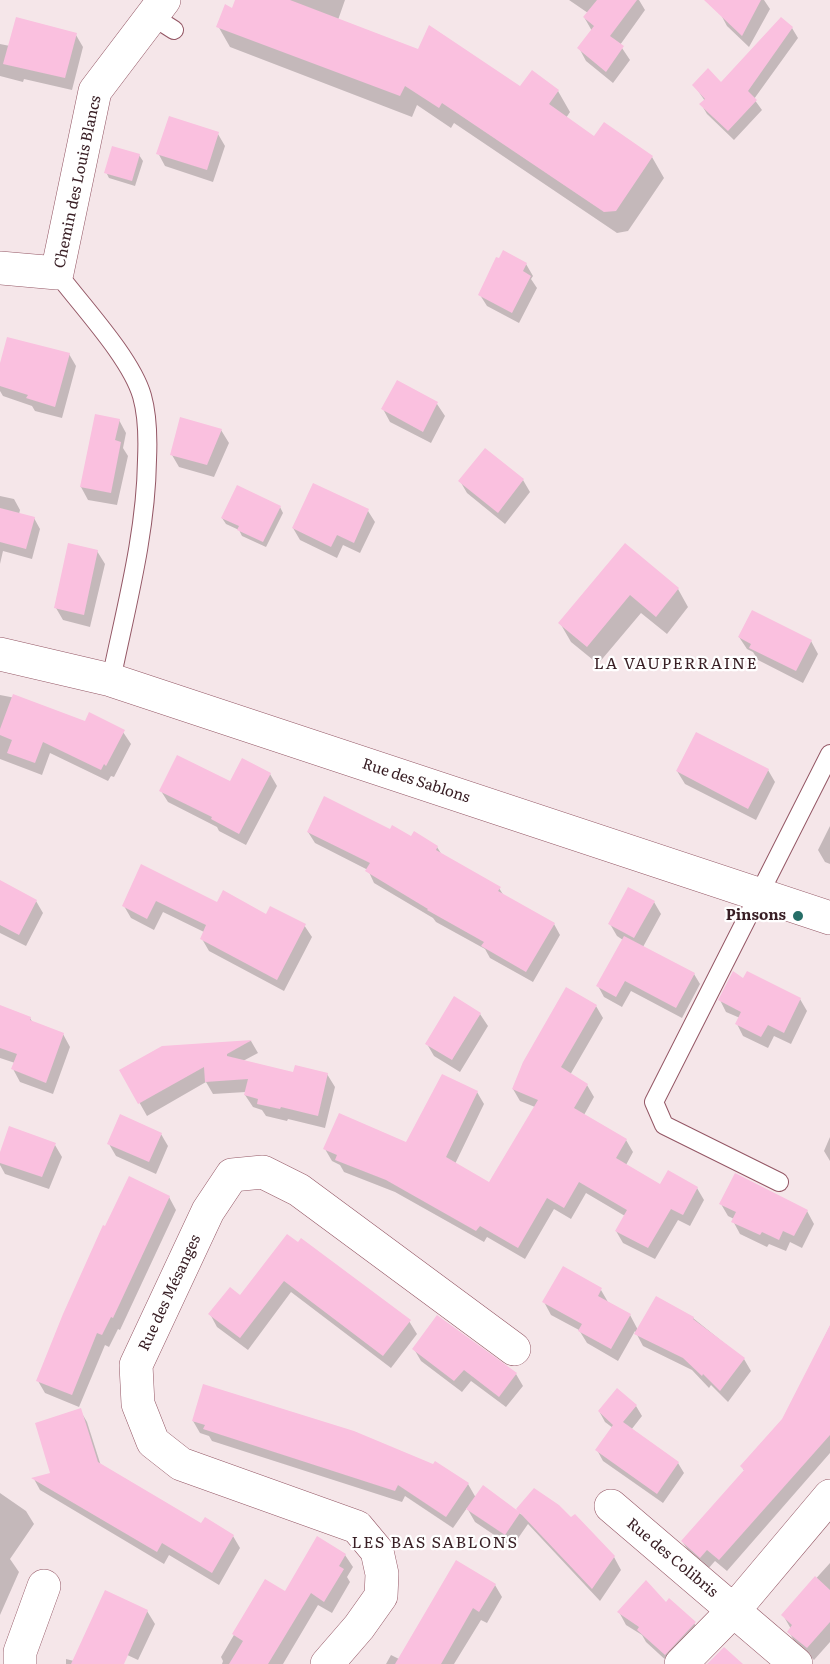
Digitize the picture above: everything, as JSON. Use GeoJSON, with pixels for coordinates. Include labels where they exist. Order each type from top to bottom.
{"type":"FeatureCollection","features":[{"type":"Feature","properties":{"kind":"street","name":"Chemin des Louis Blancs"},"geometry":{"type":"LineString","coordinates":[[57,273],[95,91],[163,15]]}},
{"type":"Feature","properties":{"kind":"street"},"geometry":{"type":"LineString","coordinates":[[0,268],[57,273]]}},
{"type":"Feature","properties":{"kind":"street","name":"Rue des Sablons"},"geometry":{"type":"LineString","coordinates":[[0,654],[14,655],[111,680],[830,918]]}},
{"type":"Feature","properties":{"kind":"street","name":"Rue des Mésanges"},"geometry":{"type":"LineString","coordinates":[[327,1664],[359,1627],[381,1596],[382,1574],[377,1551],[357,1527],[181,1464],[153,1442],[138,1404],[136,1365],[208,1211],[232,1175],[263,1172],[299,1190],[514,1349]]}},
{"type":"Feature","properties":{"kind":"street"},"geometry":{"type":"LineString","coordinates":[[681,1664],[734,1610],[830,1496]]}},
{"type":"Feature","properties":{"kind":"street","name":"Rue des Colibris"},"geometry":{"type":"LineString","coordinates":[[611,1506],[796,1664]]}},
{"type":"Feature","properties":{"kind":"street"},"geometry":{"type":"LineString","coordinates":[[20,1664],[20,1652],[44,1586]]}},
{"type":"Feature","properties":{"kind":"lane","name":"Chemin des Louis Blancs"},"geometry":{"type":"LineString","coordinates":[[57,273],[125,361],[142,395],[148,429],[143,530],[111,680]]}},
{"type":"Feature","properties":{"kind":"lane"},"geometry":{"type":"LineString","coordinates":[[779,1182],[664,1125],[654,1102],[830,754]]}},
{"type":"Feature","properties":{"kind":"building"},"geometry":{"type":"Polygon","coordinates":[[[235,0],[290,0],[418,49],[429,25],[520,86],[532,70],[559,90],[549,104],[594,136],[604,122],[653,156],[616,211],[604,212],[442,103],[439,108],[405,86],[400,96],[216,27],[225,4],[232,8],[235,0]]]}},
{"type":"Feature","properties":{"kind":"building"},"geometry":{"type":"Polygon","coordinates":[[[597,0],[637,0],[610,36],[624,46],[606,72],[577,48],[594,26],[583,17],[597,0]]]}},
{"type":"Feature","properties":{"kind":"building"},"geometry":{"type":"Polygon","coordinates":[[[704,0],[761,0],[742,36],[704,0]]]}},
{"type":"Feature","properties":{"kind":"building"},"geometry":{"type":"Polygon","coordinates":[[[16,17],[77,33],[65,78],[3,64],[16,17]]]}},
{"type":"Feature","properties":{"kind":"building"},"geometry":{"type":"Polygon","coordinates":[[[781,17],[793,27],[748,91],[757,100],[728,131],[699,104],[705,99],[692,85],[708,68],[721,82],[781,17]]]}},
{"type":"Feature","properties":{"kind":"building"},"geometry":{"type":"Polygon","coordinates":[[[169,116],[219,132],[207,170],[156,154],[169,116]]]}},
{"type":"Feature","properties":{"kind":"building"},"geometry":{"type":"Polygon","coordinates":[[[112,146],[140,154],[132,181],[104,173],[112,146]]]}},
{"type":"Feature","properties":{"kind":"building"},"geometry":{"type":"Polygon","coordinates":[[[503,250],[527,263],[523,271],[531,276],[512,313],[478,295],[496,257],[499,258],[503,250]]]}},
{"type":"Feature","properties":{"kind":"building"},"geometry":{"type":"Polygon","coordinates":[[[7,337],[70,353],[55,407],[26,398],[28,395],[0,386],[0,363],[7,337]]]}},
{"type":"Feature","properties":{"kind":"building"},"geometry":{"type":"Polygon","coordinates":[[[397,380],[438,402],[423,432],[381,409],[397,380]]]}},
{"type":"Feature","properties":{"kind":"building"},"geometry":{"type":"Polygon","coordinates":[[[95,414],[120,419],[115,440],[121,442],[111,493],[80,487],[95,414]]]}},
{"type":"Feature","properties":{"kind":"building"},"geometry":{"type":"Polygon","coordinates":[[[180,417],[222,429],[207,465],[170,455],[180,417]]]}},
{"type":"Feature","properties":{"kind":"building"},"geometry":{"type":"Polygon","coordinates":[[[485,448],[524,479],[498,513],[458,481],[485,448]]]}},
{"type":"Feature","properties":{"kind":"building"},"geometry":{"type":"Polygon","coordinates":[[[313,483],[369,509],[354,543],[337,535],[331,547],[292,528],[313,483]]]}},
{"type":"Feature","properties":{"kind":"building"},"geometry":{"type":"Polygon","coordinates":[[[237,485],[281,506],[263,542],[237,530],[239,526],[221,518],[237,485]]]}},
{"type":"Feature","properties":{"kind":"building"},"geometry":{"type":"Polygon","coordinates":[[[0,508],[35,517],[26,549],[0,542],[0,508]]]}},
{"type":"Feature","properties":{"kind":"building"},"geometry":{"type":"Polygon","coordinates":[[[68,543],[98,550],[84,615],[54,608],[68,543]]]}},
{"type":"Feature","properties":{"kind":"building"},"geometry":{"type":"Polygon","coordinates":[[[625,543],[679,588],[656,617],[630,595],[587,647],[558,623],[625,543]]]}},
{"type":"Feature","properties":{"kind":"building"},"geometry":{"type":"Polygon","coordinates":[[[752,610],[812,640],[796,671],[749,648],[751,644],[738,637],[752,610]]]}},
{"type":"Feature","properties":{"kind":"building"},"geometry":{"type":"Polygon","coordinates":[[[13,694],[85,721],[89,712],[125,730],[106,766],[104,764],[101,770],[43,742],[35,763],[7,753],[12,740],[0,735],[0,729],[13,694]]]}},
{"type":"Feature","properties":{"kind":"building"},"geometry":{"type":"Polygon","coordinates":[[[696,732],[769,769],[748,809],[676,771],[696,732]]]}},
{"type":"Feature","properties":{"kind":"building"},"geometry":{"type":"Polygon","coordinates":[[[177,755],[230,781],[242,758],[271,773],[239,834],[211,819],[212,817],[159,791],[177,755]]]}},
{"type":"Feature","properties":{"kind":"building"},"geometry":{"type":"Polygon","coordinates":[[[324,796],[390,829],[392,825],[411,836],[414,831],[438,846],[436,850],[501,887],[498,891],[555,923],[526,972],[481,946],[484,942],[365,871],[370,863],[307,832],[324,796]]]}},
{"type":"Feature","properties":{"kind":"building"},"geometry":{"type":"Polygon","coordinates":[[[141,864],[217,902],[223,890],[266,914],[270,906],[306,924],[277,980],[200,939],[206,925],[156,901],[147,919],[122,906],[141,864]]]}},
{"type":"Feature","properties":{"kind":"building"},"geometry":{"type":"Polygon","coordinates":[[[0,880],[37,900],[19,935],[0,925],[0,880]]]}},
{"type":"Feature","properties":{"kind":"building"},"geometry":{"type":"Polygon","coordinates":[[[628,887],[655,901],[634,938],[608,924],[628,887]]]}},
{"type":"Feature","properties":{"kind":"building"},"geometry":{"type":"Polygon","coordinates":[[[624,936],[695,973],[676,1008],[625,981],[616,997],[596,986],[624,936]]]}},
{"type":"Feature","properties":{"kind":"building"},"geometry":{"type":"Polygon","coordinates":[[[733,971],[743,978],[747,971],[801,998],[784,1033],[768,1025],[761,1037],[735,1024],[741,1012],[718,1000],[733,971]]]}},
{"type":"Feature","properties":{"kind":"building"},"geometry":{"type":"Polygon","coordinates":[[[566,987],[597,1005],[561,1067],[588,1084],[574,1108],[627,1139],[616,1158],[660,1184],[668,1170],[698,1187],[683,1215],[671,1209],[648,1248],[615,1231],[627,1210],[579,1182],[564,1208],[547,1198],[518,1248],[480,1226],[476,1231],[386,1180],[335,1160],[337,1155],[323,1149],[339,1113],[406,1142],[442,1074],[478,1091],[446,1157],[489,1182],[538,1100],[512,1089],[523,1062],[566,987]]]}},
{"type":"Feature","properties":{"kind":"building"},"geometry":{"type":"Polygon","coordinates":[[[454,996],[481,1013],[452,1060],[425,1044],[454,996]]]}},
{"type":"Feature","properties":{"kind":"building"},"geometry":{"type":"Polygon","coordinates":[[[0,1005],[64,1033],[46,1083],[11,1069],[17,1054],[0,1048],[0,1005]]]}},
{"type":"Feature","properties":{"kind":"building"},"geometry":{"type":"Polygon","coordinates":[[[252,1040],[227,1056],[293,1072],[295,1065],[328,1073],[318,1116],[257,1104],[258,1099],[244,1095],[248,1079],[205,1082],[204,1067],[138,1104],[119,1070],[162,1046],[252,1040]]]}},
{"type":"Feature","properties":{"kind":"building"},"geometry":{"type":"Polygon","coordinates":[[[120,1114],[162,1133],[149,1162],[107,1144],[120,1114]]]}},
{"type":"Feature","properties":{"kind":"building"},"geometry":{"type":"Polygon","coordinates":[[[9,1126],[56,1143],[42,1177],[0,1163],[0,1152],[9,1126]]]}},
{"type":"Feature","properties":{"kind":"building"},"geometry":{"type":"Polygon","coordinates":[[[735,1173],[808,1210],[794,1236],[783,1231],[779,1240],[762,1232],[760,1235],[731,1222],[736,1212],[719,1204],[735,1173]]]}},
{"type":"Feature","properties":{"kind":"building"},"geometry":{"type":"Polygon","coordinates":[[[129,1176],[170,1196],[113,1318],[111,1317],[102,1335],[97,1333],[72,1395],[36,1381],[103,1225],[105,1226],[129,1176]]]}},
{"type":"Feature","properties":{"kind":"building"},"geometry":{"type":"Polygon","coordinates":[[[287,1234],[298,1242],[301,1238],[411,1320],[383,1356],[284,1281],[240,1338],[208,1314],[230,1287],[240,1295],[287,1234]]]}},
{"type":"Feature","properties":{"kind":"building"},"geometry":{"type":"Polygon","coordinates":[[[563,1266],[602,1288],[598,1296],[631,1314],[611,1349],[578,1331],[582,1324],[542,1302],[563,1266]]]}},
{"type":"Feature","properties":{"kind":"building"},"geometry":{"type":"Polygon","coordinates":[[[656,1296],[694,1317],[693,1319],[745,1358],[720,1391],[683,1358],[634,1334],[656,1296]]]}},
{"type":"Feature","properties":{"kind":"building"},"geometry":{"type":"Polygon","coordinates":[[[437,1315],[517,1373],[499,1397],[464,1370],[454,1381],[412,1349],[437,1315]]]}},
{"type":"Feature","properties":{"kind":"building"},"geometry":{"type":"Polygon","coordinates":[[[830,1325],[830,1435],[719,1560],[707,1550],[700,1558],[681,1541],[744,1470],[740,1466],[782,1419],[830,1325]]]}},
{"type":"Feature","properties":{"kind":"building"},"geometry":{"type":"Polygon","coordinates":[[[203,1384],[354,1431],[433,1464],[435,1461],[469,1483],[446,1517],[398,1485],[395,1491],[203,1429],[205,1425],[192,1421],[203,1384]]]}},
{"type":"Feature","properties":{"kind":"building"},"geometry":{"type":"Polygon","coordinates":[[[617,1388],[637,1405],[623,1422],[679,1462],[657,1494],[595,1450],[613,1425],[598,1411],[617,1388]]]}},
{"type":"Feature","properties":{"kind":"building"},"geometry":{"type":"Polygon","coordinates":[[[81,1408],[98,1462],[201,1523],[205,1517],[234,1535],[212,1573],[162,1543],[157,1552],[31,1478],[50,1473],[35,1423],[81,1408]]]}},
{"type":"Feature","properties":{"kind":"building"},"geometry":{"type":"Polygon","coordinates":[[[483,1485],[518,1511],[516,1509],[534,1488],[559,1505],[571,1517],[575,1514],[615,1556],[592,1589],[520,1513],[505,1535],[466,1509],[483,1485]]]}},
{"type":"Feature","properties":{"kind":"building"},"geometry":{"type":"Polygon","coordinates":[[[317,1536],[346,1554],[339,1566],[344,1569],[324,1602],[311,1593],[268,1664],[229,1664],[243,1641],[232,1634],[265,1579],[285,1591],[317,1536]]]}},
{"type":"Feature","properties":{"kind":"building"},"geometry":{"type":"Polygon","coordinates":[[[456,1560],[496,1584],[479,1612],[473,1608],[441,1664],[395,1664],[456,1560]]]}},
{"type":"Feature","properties":{"kind":"building"},"geometry":{"type":"Polygon","coordinates":[[[815,1576],[830,1590],[830,1622],[807,1648],[787,1632],[792,1625],[781,1615],[815,1576]]]}},
{"type":"Feature","properties":{"kind":"building"},"geometry":{"type":"Polygon","coordinates":[[[646,1580],[666,1602],[669,1598],[696,1622],[665,1655],[637,1630],[639,1627],[617,1612],[646,1580]]]}},
{"type":"Feature","properties":{"kind":"building"},"geometry":{"type":"Polygon","coordinates":[[[105,1590],[148,1610],[124,1664],[71,1664],[105,1590]]]}},
{"type":"Feature","properties":{"kind":"building"},"geometry":{"type":"Polygon","coordinates":[[[724,1647],[743,1664],[707,1664],[724,1647]]]}},
{"type":"Feature","properties":{"kind":"place","name":"Pinsons"},"geometry":{"type":"Point","coordinates":[798,916]}},
{"type":"Feature","properties":{"kind":"district","name":"LA VAUPERRAINE"},"geometry":{"type":"Point","coordinates":[676,664]}},
{"type":"Feature","properties":{"kind":"district","name":"LES BAS SABLONS"},"geometry":{"type":"Point","coordinates":[435,1543]}}]}
